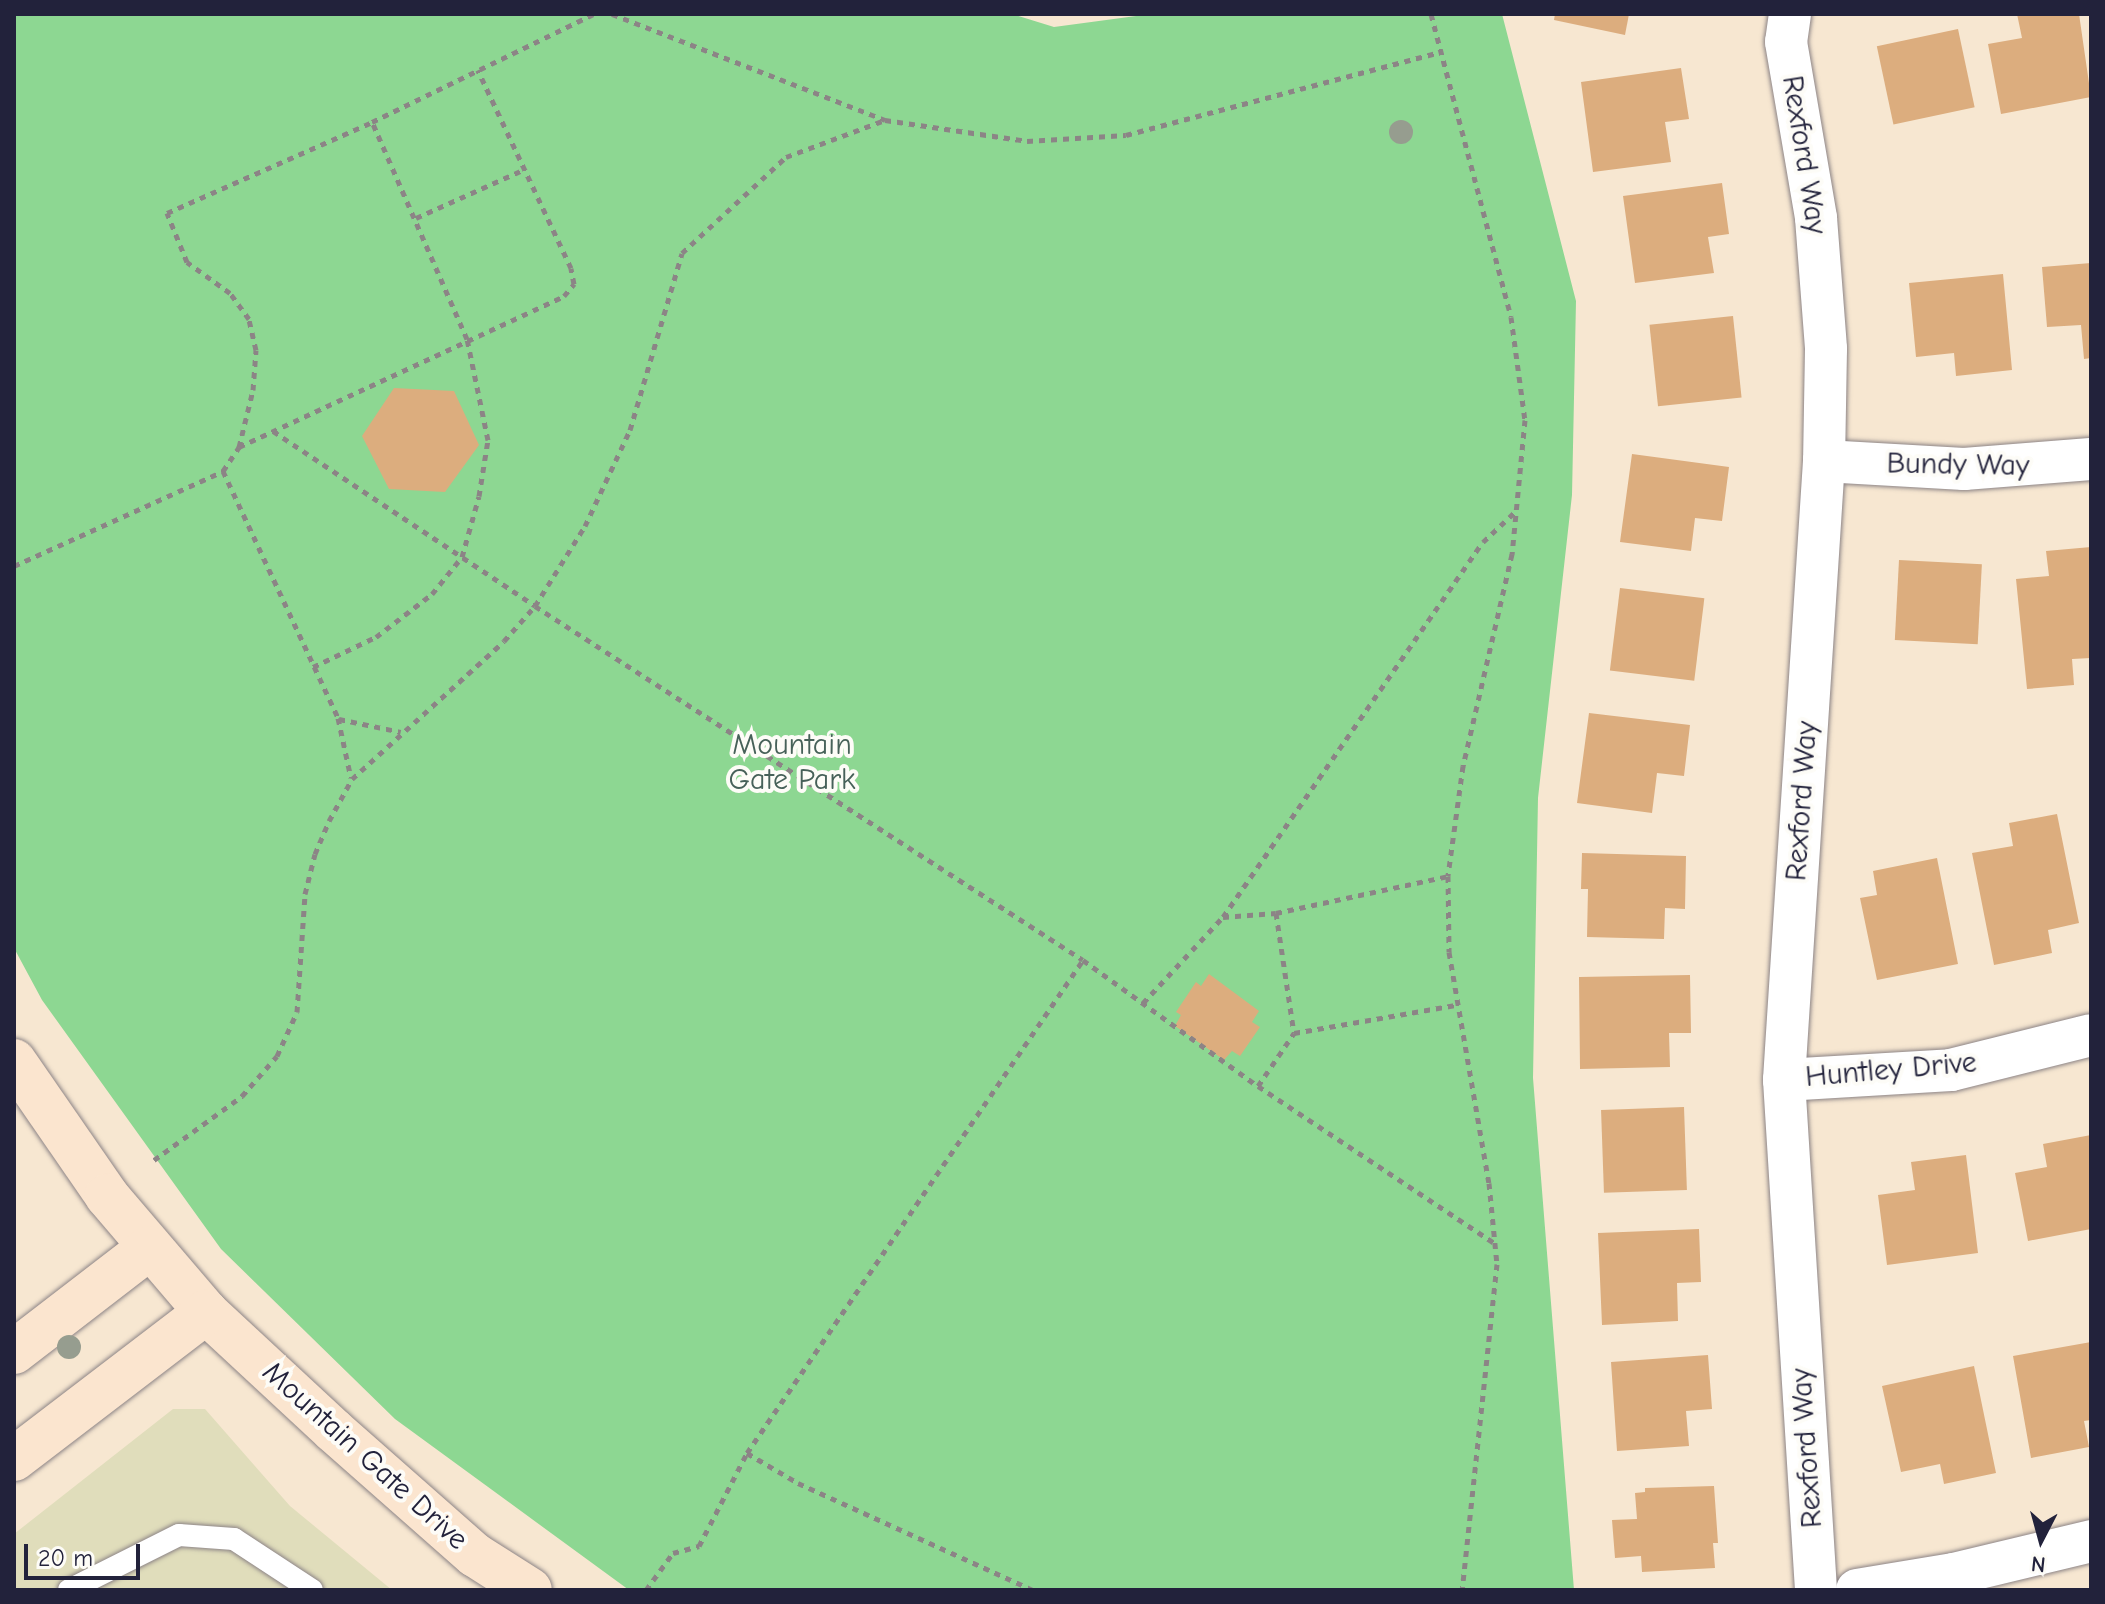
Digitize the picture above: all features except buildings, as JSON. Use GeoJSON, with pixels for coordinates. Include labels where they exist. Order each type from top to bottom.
{"type":"FeatureCollection","features":[{"type":"Feature","properties":{"kind":"main road","name":"Mountain Gate Drive"},"geometry":{"type":"LineString","coordinates":[[14,1061],[100,1187],[206,1312],[333,1430],[475,1555],[530,1590]]}},
{"type":"Feature","properties":{"kind":"main road"},"geometry":{"type":"LineString","coordinates":[[14,1352],[149,1248]]}},
{"type":"Feature","properties":{"kind":"main road"},"geometry":{"type":"LineString","coordinates":[[14,1459],[206,1312]]}},
{"type":"Feature","properties":{"kind":"street","name":"Rexford Way"},"geometry":{"type":"LineString","coordinates":[[1790,14],[1786,42],[1816,218],[1826,349],[1824,461],[1784,1080],[1816,1590]]}},
{"type":"Feature","properties":{"kind":"street","name":"Bundy Way"},"geometry":{"type":"LineString","coordinates":[[1824,461],[1964,469],[2091,459]]}},
{"type":"Feature","properties":{"kind":"street","name":"Huntley Drive"},"geometry":{"type":"LineString","coordinates":[[1784,1080],[1951,1070],[2091,1035]]}},
{"type":"Feature","properties":{"kind":"street"},"geometry":{"type":"LineString","coordinates":[[1857,1590],[1954,1574],[2091,1541]]}},
{"type":"Feature","properties":{"kind":"lane"},"geometry":{"type":"LineString","coordinates":[[69,1590],[179,1535],[234,1539],[312,1590]]}},
{"type":"Feature","properties":{"kind":"path"},"geometry":{"type":"LineString","coordinates":[[14,566],[223,471],[239,447],[253,390],[256,350],[249,319],[230,293],[187,262],[167,213],[372,122],[593,14]]}},
{"type":"Feature","properties":{"kind":"path"},"geometry":{"type":"LineString","coordinates":[[612,14],[885,120],[1027,141],[1126,135],[1441,52]]}},
{"type":"Feature","properties":{"kind":"path"},"geometry":{"type":"LineString","coordinates":[[1431,14],[1511,317],[1525,420],[1512,554],[1463,766],[1448,876],[1449,952],[1489,1183],[1497,1264],[1462,1590]]}},
{"type":"Feature","properties":{"kind":"path"},"geometry":{"type":"LineString","coordinates":[[239,447],[564,296],[574,284],[571,268],[478,70]]}},
{"type":"Feature","properties":{"kind":"path"},"geometry":{"type":"LineString","coordinates":[[154,1160],[242,1096],[277,1056],[297,1012],[305,894],[315,854],[352,779],[504,641],[535,606],[585,526],[630,430],[682,253],[786,157],[885,120]]}},
{"type":"Feature","properties":{"kind":"path"},"geometry":{"type":"LineString","coordinates":[[313,667],[376,637],[432,594],[462,557],[479,496],[488,440],[467,339],[372,122]]}},
{"type":"Feature","properties":{"kind":"path"},"geometry":{"type":"LineString","coordinates":[[416,218],[523,170]]}},
{"type":"Feature","properties":{"kind":"path"},"geometry":{"type":"LineString","coordinates":[[273,431],[535,606],[1083,960],[1258,1086],[1495,1244]]}},
{"type":"Feature","properties":{"kind":"path"},"geometry":{"type":"LineString","coordinates":[[223,471],[338,718],[352,779]]}},
{"type":"Feature","properties":{"kind":"path"},"geometry":{"type":"LineString","coordinates":[[1143,1003],[1223,917],[1483,542],[1517,511]]}},
{"type":"Feature","properties":{"kind":"path"},"geometry":{"type":"LineString","coordinates":[[338,718],[401,732]]}},
{"type":"Feature","properties":{"kind":"path"},"geometry":{"type":"LineString","coordinates":[[1223,917],[1276,913],[1448,876]]}},
{"type":"Feature","properties":{"kind":"path"},"geometry":{"type":"LineString","coordinates":[[1258,1086],[1294,1033],[1276,913]]}},
{"type":"Feature","properties":{"kind":"path"},"geometry":{"type":"LineString","coordinates":[[646,1590],[673,1553],[699,1546],[747,1453],[1083,960]]}},
{"type":"Feature","properties":{"kind":"path"},"geometry":{"type":"LineString","coordinates":[[1294,1033],[1456,1005]]}},
{"type":"Feature","properties":{"kind":"path"},"geometry":{"type":"LineString","coordinates":[[747,1453],[798,1483],[1033,1590]]}},
{"type":"Feature","properties":{"kind":"shaded area"},"geometry":{"type":"Polygon","coordinates":[[[173,1409],[205,1409],[290,1506],[392,1590],[14,1590],[14,1534],[173,1409]]]}},
{"type":"Feature","properties":{"kind":"green space","name":"Mountain Gate Park"},"geometry":{"type":"Polygon","coordinates":[[[14,14],[1012,14],[1054,27],[1151,14],[1502,14],[1576,301],[1572,495],[1538,798],[1533,1078],[1574,1590],[629,1590],[395,1419],[221,1249],[42,1000],[14,948],[14,14]]]}}]}
